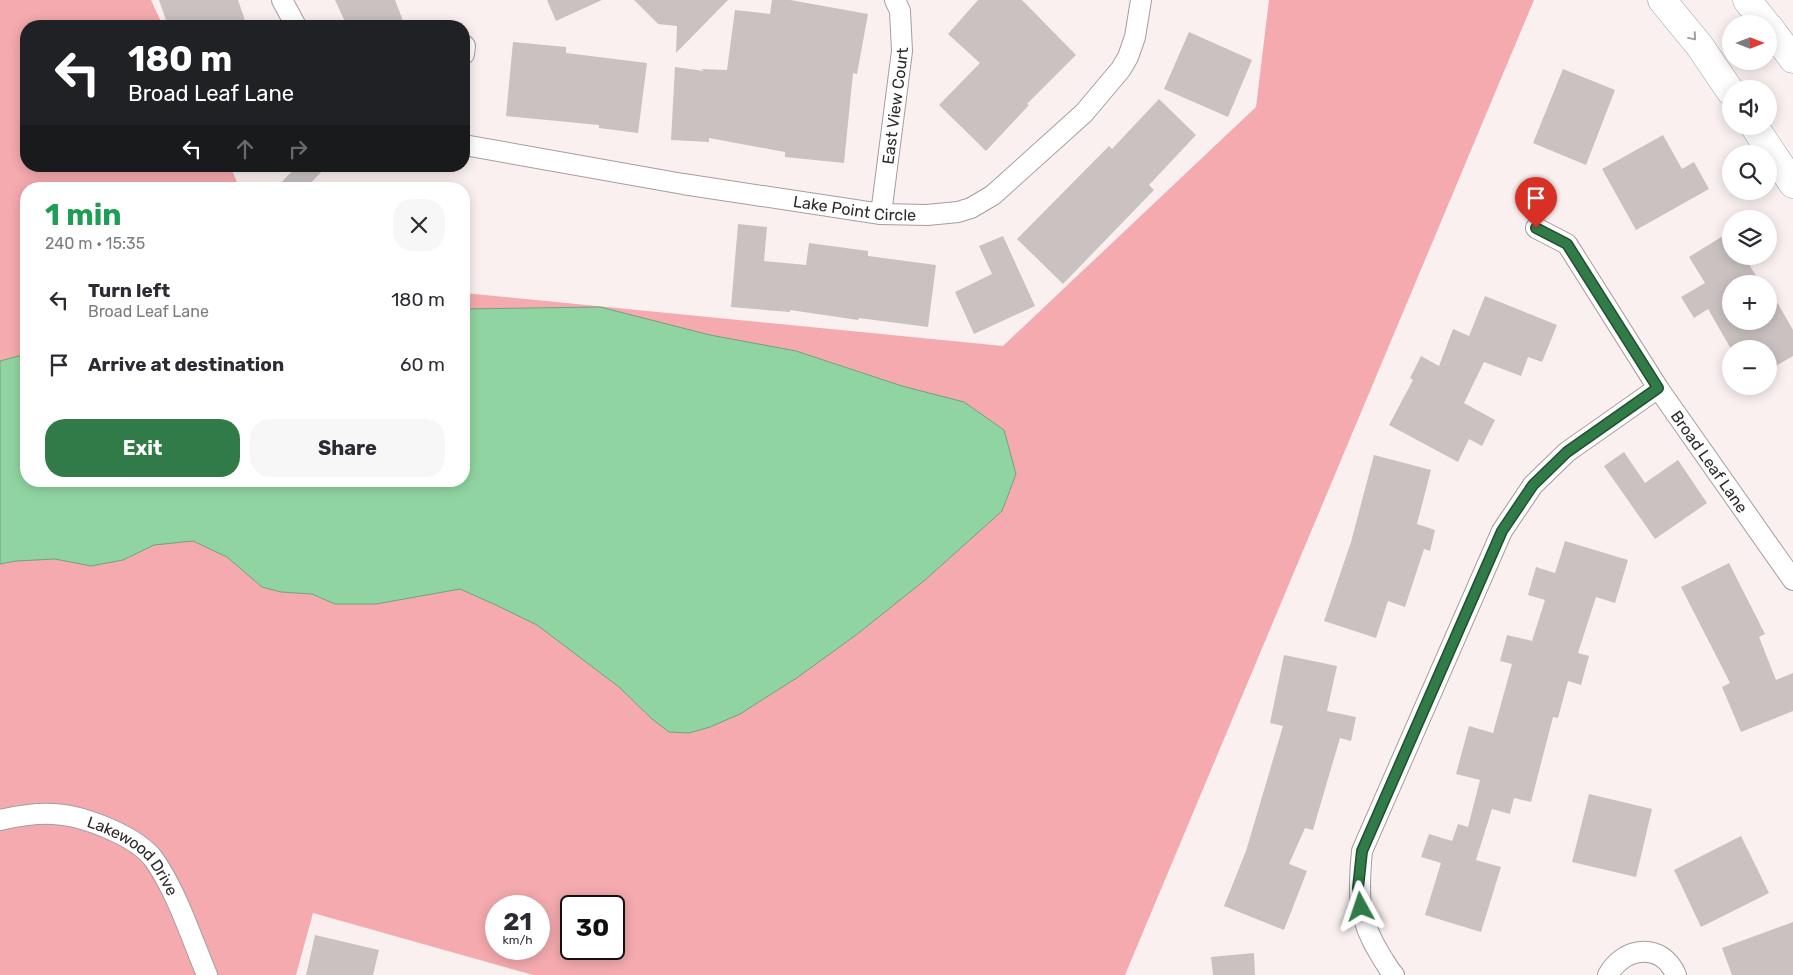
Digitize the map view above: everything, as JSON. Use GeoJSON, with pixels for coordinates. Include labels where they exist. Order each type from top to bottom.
{"type":"FeatureCollection","features":[{"type":"Feature","properties":{"kind":"main road"},"geometry":{"type":"LineString","coordinates":[[1662,0],[1700,45],[1723,80]]}},
{"type":"Feature","properties":{"kind":"main road"},"geometry":{"type":"LineString","coordinates":[[1747,0],[1759,15]]}},
{"type":"Feature","properties":{"kind":"main road"},"geometry":{"type":"LineString","coordinates":[[1778,39],[1793,59]]}},
{"type":"Feature","properties":{"kind":"main road"},"geometry":{"type":"LineString","coordinates":[[1760,135],[1793,184]]}},
{"type":"Feature","properties":{"kind":"street"},"geometry":{"type":"LineString","coordinates":[[282,0],[293,20]]}},
{"type":"Feature","properties":{"kind":"street","name":"East View Court"},"geometry":{"type":"LineString","coordinates":[[881,214],[902,51],[900,11],[895,0]]}},
{"type":"Feature","properties":{"kind":"street","name":"Lake Point Circle"},"geometry":{"type":"LineString","coordinates":[[470,146],[683,184],[881,214],[927,215],[958,212],[970,208],[993,195],[1084,113],[1122,70],[1135,37],[1141,0]]}},
{"type":"Feature","properties":{"kind":"street","name":"Broad Leaf Lane"},"geometry":{"type":"LineString","coordinates":[[1536,228],[1567,244],[1658,388],[1793,580]]}},
{"type":"Feature","properties":{"kind":"street"},"geometry":{"type":"LineString","coordinates":[[1394,975],[1370,939],[1364,925],[1358,888],[1362,851],[1502,531],[1533,485],[1567,452],[1658,388]]}},
{"type":"Feature","properties":{"kind":"street","name":"Lakewood Drive"},"geometry":{"type":"LineString","coordinates":[[0,820],[27,814],[54,814],[76,818],[107,828],[124,835],[138,844],[154,859],[176,898],[207,975]]}},
{"type":"Feature","properties":{"kind":"street"},"geometry":{"type":"LineString","coordinates":[[1608,975],[1613,966],[1622,957],[1634,952],[1658,955],[1668,962],[1676,975]]}},
{"type":"Feature","properties":{"kind":"shaded area"},"geometry":{"type":"Polygon","coordinates":[[[0,0],[151,0],[160,20],[20,20],[20,172],[233,172],[237,182],[20,182],[20,487],[470,487],[470,294],[1003,346],[1256,107],[1269,0],[1534,0],[1125,975],[533,975],[313,913],[296,975],[0,975],[0,0]]]}},
{"type":"Feature","properties":{"kind":"shaded area"},"geometry":{"type":"Polygon","coordinates":[[[600,307],[710,335],[796,351],[902,386],[964,402],[1004,430],[1016,474],[1002,511],[925,580],[856,635],[798,677],[740,714],[710,727],[689,733],[669,732],[652,719],[619,687],[537,625],[460,589],[376,604],[335,604],[312,594],[281,592],[262,587],[227,557],[193,541],[154,545],[123,560],[91,566],[55,559],[16,561],[0,564],[0,361],[20,356],[20,487],[470,487],[470,309],[600,307]]]}},
{"type":"Feature","properties":{"kind":"building"},"geometry":{"type":"Polygon","coordinates":[[[159,0],[238,0],[245,20],[166,20],[159,0]]]}},
{"type":"Feature","properties":{"kind":"building"},"geometry":{"type":"Polygon","coordinates":[[[335,0],[395,0],[403,20],[344,20],[335,0]]]}},
{"type":"Feature","properties":{"kind":"building"},"geometry":{"type":"Polygon","coordinates":[[[547,0],[602,0],[556,21],[547,0]]]}},
{"type":"Feature","properties":{"kind":"building"},"geometry":{"type":"Polygon","coordinates":[[[634,0],[728,0],[676,53],[677,26],[658,24],[634,0]]]}},
{"type":"Feature","properties":{"kind":"building"},"geometry":{"type":"Polygon","coordinates":[[[772,0],[790,0],[868,14],[857,74],[853,73],[844,163],[785,157],[785,152],[709,138],[709,142],[671,140],[675,67],[704,71],[701,69],[727,70],[735,10],[770,14],[772,0]]]}},
{"type":"Feature","properties":{"kind":"building"},"geometry":{"type":"Polygon","coordinates":[[[978,0],[1022,0],[1076,55],[1027,104],[1029,105],[986,151],[939,105],[980,63],[948,34],[978,0]]]}},
{"type":"Feature","properties":{"kind":"building"},"geometry":{"type":"Polygon","coordinates":[[[1189,32],[1252,60],[1228,117],[1164,89],[1189,32]]]}},
{"type":"Feature","properties":{"kind":"building"},"geometry":{"type":"Polygon","coordinates":[[[513,42],[566,47],[566,53],[647,63],[638,133],[599,128],[599,125],[506,116],[513,42]]]}},
{"type":"Feature","properties":{"kind":"building"},"geometry":{"type":"Polygon","coordinates":[[[1563,69],[1615,90],[1586,165],[1533,143],[1563,69]]]}},
{"type":"Feature","properties":{"kind":"building"},"geometry":{"type":"Polygon","coordinates":[[[1159,99],[1196,135],[1149,185],[1154,190],[1063,284],[1017,239],[1109,146],[1112,149],[1159,99]]]}},
{"type":"Feature","properties":{"kind":"building"},"geometry":{"type":"Polygon","coordinates":[[[1663,135],[1682,169],[1694,162],[1709,189],[1636,230],[1602,169],[1663,135]]]}},
{"type":"Feature","properties":{"kind":"building"},"geometry":{"type":"Polygon","coordinates":[[[291,172],[321,172],[312,182],[282,182],[291,172]]]}},
{"type":"Feature","properties":{"kind":"building"},"geometry":{"type":"Polygon","coordinates":[[[738,224],[767,227],[764,261],[806,265],[809,243],[868,251],[868,256],[936,265],[928,327],[859,318],[858,320],[790,310],[790,312],[731,307],[738,224]]]}},
{"type":"Feature","properties":{"kind":"building"},"geometry":{"type":"Polygon","coordinates":[[[1003,236],[1035,306],[974,334],[955,292],[992,274],[979,246],[1003,236]]]}},
{"type":"Feature","properties":{"kind":"building"},"geometry":{"type":"Polygon","coordinates":[[[1722,237],[1722,265],[1749,265],[1756,275],[1722,275],[1722,330],[1777,330],[1777,302],[1793,330],[1793,356],[1777,365],[1777,340],[1726,340],[1708,309],[1694,318],[1681,297],[1705,283],[1689,257],[1722,237]]]}},
{"type":"Feature","properties":{"kind":"building"},"geometry":{"type":"Polygon","coordinates":[[[1485,296],[1557,325],[1542,362],[1528,357],[1521,376],[1484,362],[1464,403],[1495,420],[1482,446],[1469,439],[1458,462],[1389,425],[1413,380],[1410,378],[1421,356],[1439,366],[1453,329],[1469,336],[1485,296]]]}},
{"type":"Feature","properties":{"kind":"building"},"geometry":{"type":"Polygon","coordinates":[[[1624,452],[1645,483],[1678,460],[1707,503],[1655,539],[1604,466],[1624,452]]]}},
{"type":"Feature","properties":{"kind":"building"},"geometry":{"type":"Polygon","coordinates":[[[1374,455],[1431,470],[1417,524],[1435,530],[1430,551],[1424,549],[1405,607],[1388,601],[1376,638],[1324,621],[1351,542],[1374,455]]]}},
{"type":"Feature","properties":{"kind":"building"},"geometry":{"type":"Polygon","coordinates":[[[1565,541],[1628,560],[1615,603],[1596,597],[1578,653],[1589,656],[1581,685],[1568,681],[1558,718],[1553,717],[1531,802],[1514,798],[1510,814],[1492,809],[1476,860],[1501,867],[1481,932],[1425,915],[1441,863],[1421,857],[1429,834],[1452,841],[1458,824],[1468,827],[1480,780],[1456,774],[1469,726],[1493,733],[1512,664],[1500,661],[1507,635],[1532,641],[1545,600],[1528,595],[1536,567],[1555,573],[1565,541]]]}},
{"type":"Feature","properties":{"kind":"building"},"geometry":{"type":"Polygon","coordinates":[[[1729,563],[1765,634],[1759,637],[1776,680],[1793,673],[1793,711],[1741,732],[1722,687],[1730,683],[1681,587],[1729,563]]]}},
{"type":"Feature","properties":{"kind":"building"},"geometry":{"type":"Polygon","coordinates":[[[1284,655],[1337,666],[1327,711],[1356,717],[1351,741],[1340,738],[1313,830],[1305,828],[1289,864],[1307,871],[1284,930],[1224,906],[1246,851],[1283,726],[1270,723],[1284,655]]]}},
{"type":"Feature","properties":{"kind":"building"},"geometry":{"type":"Polygon","coordinates":[[[1589,794],[1652,809],[1636,877],[1572,862],[1589,794]]]}},
{"type":"Feature","properties":{"kind":"building"},"geometry":{"type":"Polygon","coordinates":[[[1741,836],[1769,893],[1701,927],[1674,870],[1741,836]]]}},
{"type":"Feature","properties":{"kind":"building"},"geometry":{"type":"Polygon","coordinates":[[[1793,922],[1793,975],[1732,975],[1722,948],[1793,922]]]}},
{"type":"Feature","properties":{"kind":"building"},"geometry":{"type":"Polygon","coordinates":[[[315,935],[379,950],[373,975],[306,975],[315,935]]]}},
{"type":"Feature","properties":{"kind":"building"},"geometry":{"type":"Polygon","coordinates":[[[1254,953],[1255,975],[1213,975],[1211,957],[1254,953]]]}},
{"type":"Feature","properties":{"kind":"route"},"geometry":{"type":"LineString","coordinates":[[1361,907],[1358,888],[1362,851],[1502,531],[1533,485],[1567,452],[1658,388],[1567,244],[1536,228]]}}]}
